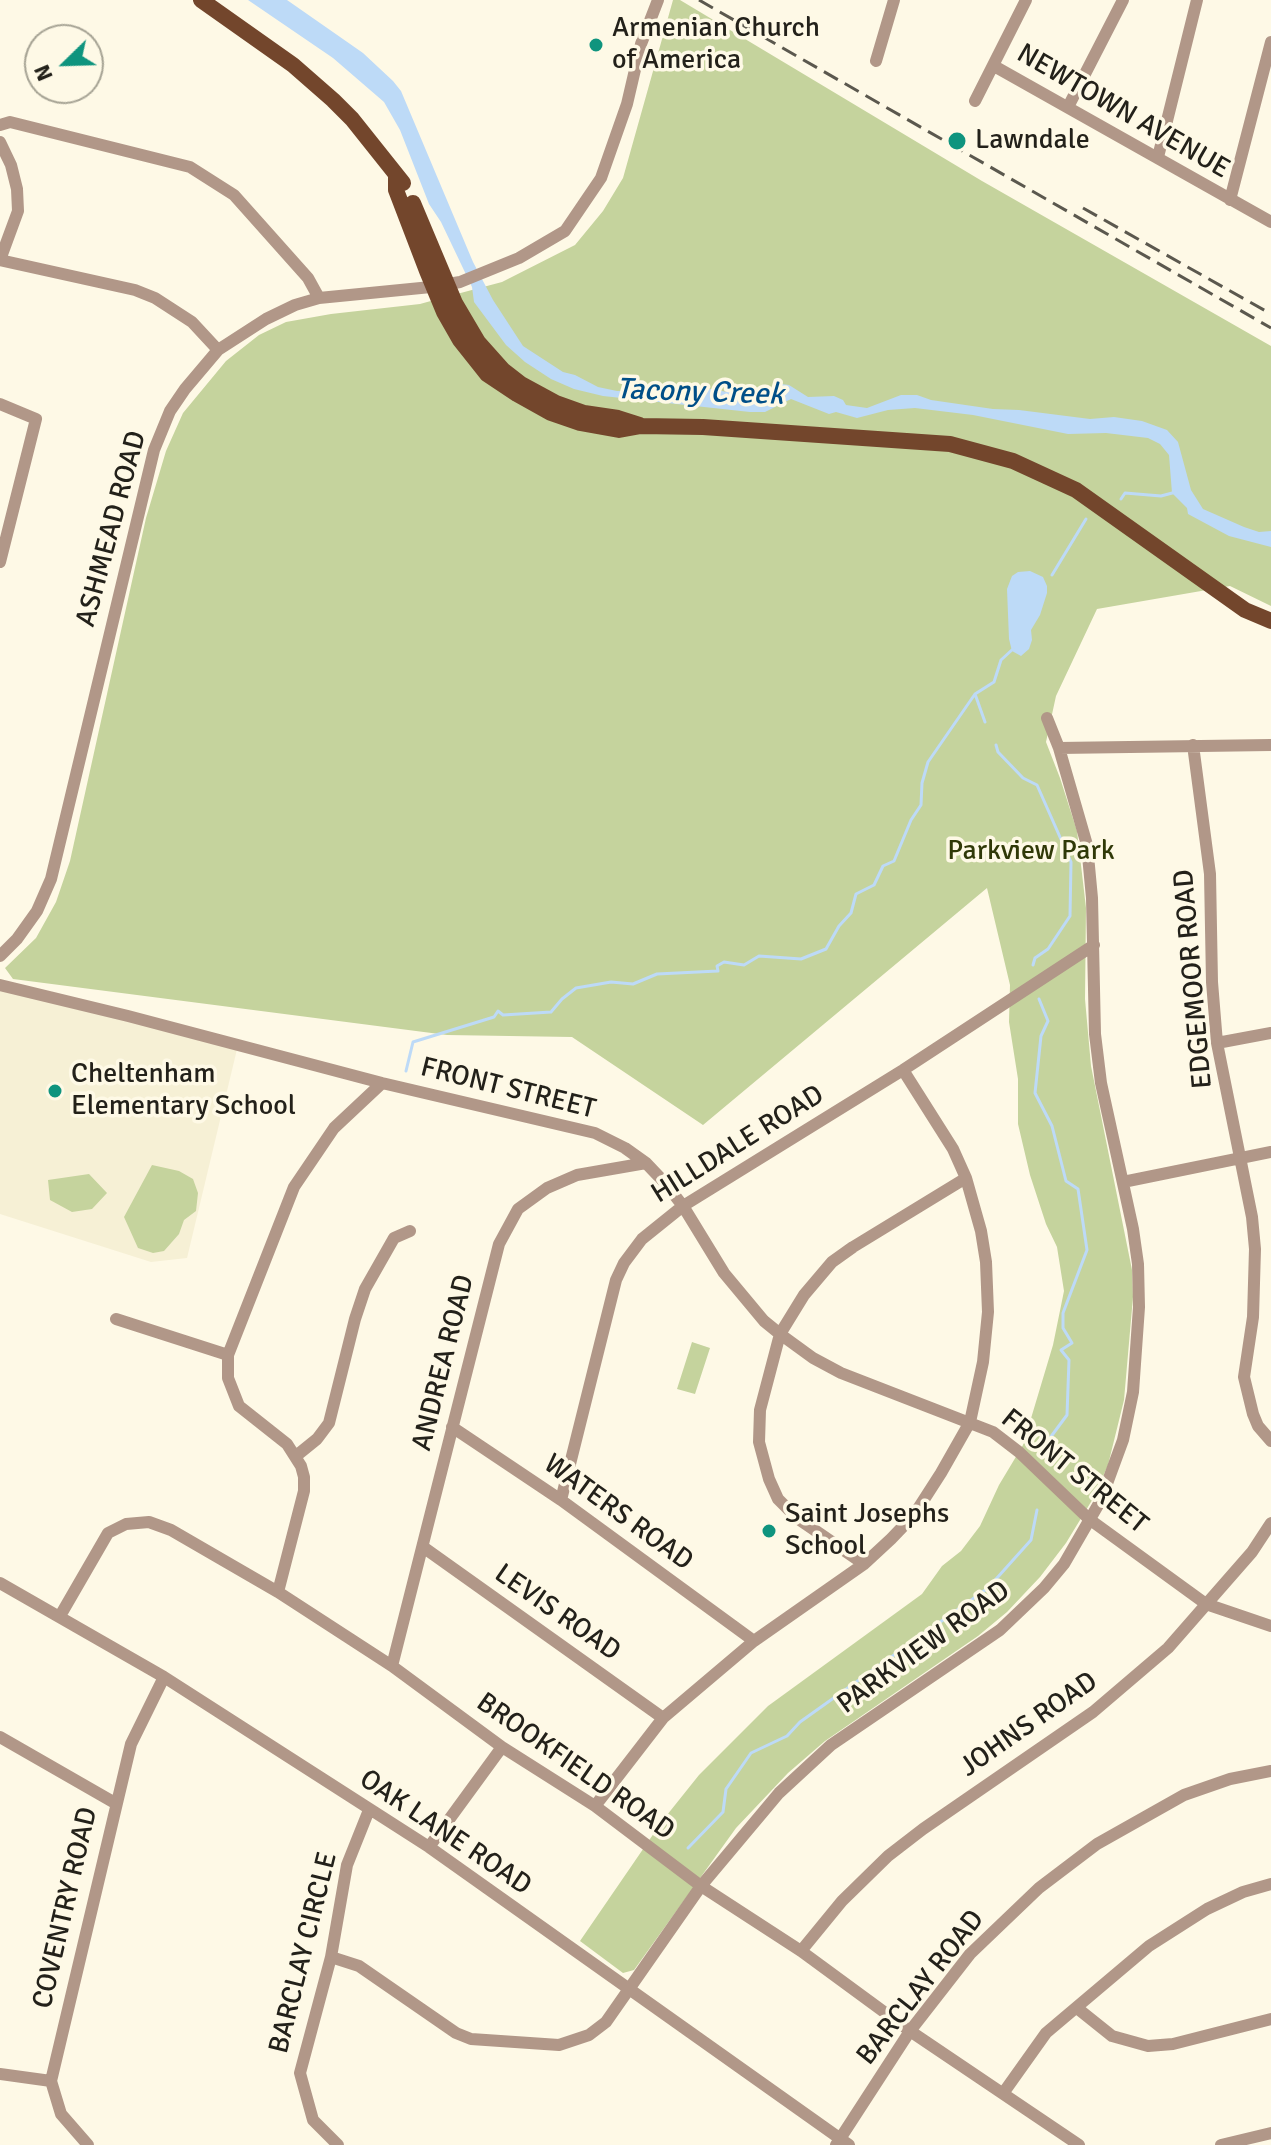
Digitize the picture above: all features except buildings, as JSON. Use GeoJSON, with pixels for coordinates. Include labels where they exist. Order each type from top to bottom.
{"type":"FeatureCollection","features":[{"type":"Feature","properties":{"kind":"main road"},"geometry":{"type":"LineString","coordinates":[[201,0],[293,65],[333,100],[370,141],[396,177],[396,190],[478,342],[503,370],[556,403],[641,426]]}},
{"type":"Feature","properties":{"kind":"main road"},"geometry":{"type":"LineString","coordinates":[[447,284],[444,312],[460,340],[487,374],[551,413],[580,423],[619,430],[641,426],[950,444],[1013,461],[1076,490],[1245,610],[1271,621]]}},
{"type":"Feature","properties":{"kind":"street","name":"ASHMEAD ROAD"},"geometry":{"type":"LineString","coordinates":[[0,956],[37,911],[51,879],[154,450],[170,411],[218,350],[266,319],[319,298],[447,284],[519,258],[565,231],[597,186],[627,104],[641,44],[658,0]]}},
{"type":"Feature","properties":{"kind":"street"},"geometry":{"type":"LineString","coordinates":[[876,61],[894,0]]}},
{"type":"Feature","properties":{"kind":"street"},"geometry":{"type":"LineString","coordinates":[[975,101],[1026,0]]}},
{"type":"Feature","properties":{"kind":"street"},"geometry":{"type":"LineString","coordinates":[[1068,107],[1123,0]]}},
{"type":"Feature","properties":{"kind":"street"},"geometry":{"type":"LineString","coordinates":[[1158,157],[1197,0]]}},
{"type":"Feature","properties":{"kind":"street"},"geometry":{"type":"LineString","coordinates":[[1230,200],[1271,42]]}},
{"type":"Feature","properties":{"kind":"street","name":"NEWTOWN AVENUE"},"geometry":{"type":"LineString","coordinates":[[994,66],[1271,222]]}},
{"type":"Feature","properties":{"kind":"street"},"geometry":{"type":"LineString","coordinates":[[0,125],[10,122],[190,167],[234,195],[308,278],[319,298]]}},
{"type":"Feature","properties":{"kind":"street"},"geometry":{"type":"LineString","coordinates":[[0,142],[11,165],[18,211],[0,260],[135,290],[155,298],[192,322],[218,350]]}},
{"type":"Feature","properties":{"kind":"street"},"geometry":{"type":"LineString","coordinates":[[0,404],[36,419],[0,562]]}},
{"type":"Feature","properties":{"kind":"street","name":"PARKVIEW ROAD"},"geometry":{"type":"LineString","coordinates":[[331,1957],[359,1966],[456,2033],[483,2042],[568,2044],[589,2035],[606,2022],[701,1886],[758,1815],[822,1752],[1000,1630],[1064,1564],[1109,1482],[1120,1450],[1133,1392],[1139,1286],[1133,1229],[1101,1083],[1092,993],[1094,945],[1087,845],[1059,748],[1047,718]]}},
{"type":"Feature","properties":{"kind":"street","name":"EDGEMOOR ROAD"},"geometry":{"type":"LineString","coordinates":[[1193,745],[1210,874],[1212,982],[1217,1043],[1252,1217],[1255,1249],[1253,1317],[1244,1377],[1258,1426],[1271,1441]]}},
{"type":"Feature","properties":{"kind":"street"},"geometry":{"type":"LineString","coordinates":[[1059,748],[1271,745]]}},
{"type":"Feature","properties":{"kind":"street","name":"HILLDALE ROAD"},"geometry":{"type":"LineString","coordinates":[[561,1500],[616,1280],[642,1239],[683,1206],[903,1070],[1094,945]]}},
{"type":"Feature","properties":{"kind":"street","name":"FRONT STREET"},"geometry":{"type":"LineString","coordinates":[[0,985],[382,1083],[595,1133],[646,1163],[683,1206],[724,1273],[764,1321],[780,1334],[813,1358],[841,1373],[993,1432],[1019,1452],[1089,1519],[1206,1604],[1271,1626]]}},
{"type":"Feature","properties":{"kind":"street"},"geometry":{"type":"LineString","coordinates":[[1217,1043],[1271,1033]]}},
{"type":"Feature","properties":{"kind":"street"},"geometry":{"type":"LineString","coordinates":[[595,1806],[663,1718],[754,1641],[864,1564],[914,1515],[970,1422],[983,1362],[988,1289],[981,1231],[966,1178],[947,1138],[903,1070]]}},
{"type":"Feature","properties":{"kind":"street"},"geometry":{"type":"LineString","coordinates":[[278,1592],[304,1491],[304,1477],[296,1456],[287,1444],[239,1406],[228,1378],[228,1355],[294,1187],[334,1128],[382,1083]]}},
{"type":"Feature","properties":{"kind":"street"},"geometry":{"type":"LineString","coordinates":[[1123,1182],[1271,1152]]}},
{"type":"Feature","properties":{"kind":"street","name":"ANDREA ROAD"},"geometry":{"type":"LineString","coordinates":[[392,1666],[499,1244],[518,1209],[563,1179],[646,1163]]}},
{"type":"Feature","properties":{"kind":"street"},"geometry":{"type":"LineString","coordinates":[[864,1564],[797,1518],[778,1499],[769,1479],[759,1442],[760,1410],[780,1334],[804,1295],[832,1262],[966,1178]]}},
{"type":"Feature","properties":{"kind":"street"},"geometry":{"type":"LineString","coordinates":[[296,1456],[317,1439],[329,1423],[365,1289],[394,1238],[410,1231]]}},
{"type":"Feature","properties":{"kind":"street"},"geometry":{"type":"LineString","coordinates":[[116,1319],[228,1355]]}},
{"type":"Feature","properties":{"kind":"street","name":"WATERS ROAD"},"geometry":{"type":"LineString","coordinates":[[452,1427],[561,1500],[754,1641]]}},
{"type":"Feature","properties":{"kind":"street","name":"BROOKFIELD ROAD"},"geometry":{"type":"LineString","coordinates":[[60,1616],[108,1533],[115,1528],[138,1523],[160,1525],[278,1592],[392,1666],[502,1747],[595,1806],[701,1886],[801,1951],[910,2031],[1079,2145]]}},
{"type":"Feature","properties":{"kind":"street","name":"JOHNS ROAD"},"geometry":{"type":"LineString","coordinates":[[801,1951],[842,1901],[888,1856],[1093,1712],[1168,1648],[1252,1552],[1271,1523]]}},
{"type":"Feature","properties":{"kind":"street","name":"LEVIS ROAD"},"geometry":{"type":"LineString","coordinates":[[423,1547],[663,1718]]}},
{"type":"Feature","properties":{"kind":"street","name":"OAK LANE ROAD"},"geometry":{"type":"LineString","coordinates":[[0,1583],[164,1677],[429,1847],[842,2143]]}},
{"type":"Feature","properties":{"kind":"street","name":"COVENTRY ROAD"},"geometry":{"type":"LineString","coordinates":[[51,2081],[131,1744],[164,1677]]}},
{"type":"Feature","properties":{"kind":"street"},"geometry":{"type":"LineString","coordinates":[[0,1737],[115,1803]]}},
{"type":"Feature","properties":{"kind":"street"},"geometry":{"type":"LineString","coordinates":[[429,1847],[502,1747]]}},
{"type":"Feature","properties":{"kind":"street","name":"BARCLAY ROAD"},"geometry":{"type":"LineString","coordinates":[[842,2143],[910,2031],[970,1954],[1015,1908],[1097,1844],[1184,1795],[1209,1785],[1271,1771]]}},
{"type":"Feature","properties":{"kind":"street","name":"BARCLAY CIRCLE"},"geometry":{"type":"LineString","coordinates":[[338,2145],[313,2120],[300,2073],[331,1957],[347,1865],[369,1810]]}},
{"type":"Feature","properties":{"kind":"street"},"geometry":{"type":"LineString","coordinates":[[1004,2092],[1046,2033],[1149,1946],[1207,1909],[1243,1892],[1271,1884]]}},
{"type":"Feature","properties":{"kind":"street"},"geometry":{"type":"LineString","coordinates":[[1077,2008],[1112,2036],[1148,2046],[1173,2044],[1271,2019]]}},
{"type":"Feature","properties":{"kind":"street"},"geometry":{"type":"LineString","coordinates":[[0,2074],[51,2081],[61,2114],[88,2145]]}},
{"type":"Feature","properties":{"kind":"street"},"geometry":{"type":"LineString","coordinates":[[1221,2145],[1271,2133]]}},
{"type":"Feature","properties":{"kind":"shaded area"},"geometry":{"type":"Polygon","coordinates":[[[0,985],[238,1045],[187,1258],[151,1262],[0,1214],[0,985]]]}},
{"type":"Feature","properties":{"kind":"green space","name":"Parkview Park"},"geometry":{"type":"Polygon","coordinates":[[[673,0],[680,0],[982,181],[1271,346],[1271,606],[1230,586],[1097,609],[1056,696],[1046,742],[1077,831],[1086,908],[1085,999],[1091,1066],[1132,1270],[1133,1297],[1124,1400],[1108,1465],[1094,1497],[1066,1543],[1007,1612],[978,1636],[825,1741],[788,1773],[736,1828],[634,1970],[623,1973],[580,1941],[663,1820],[699,1775],[768,1706],[922,1594],[942,1566],[961,1551],[980,1526],[999,1485],[1023,1445],[1053,1345],[1064,1291],[1057,1247],[1030,1175],[1018,1124],[1018,1079],[1009,1022],[1010,985],[987,888],[703,1125],[572,1037],[447,1035],[13,979],[5,968],[36,938],[56,902],[70,861],[146,518],[166,451],[183,413],[226,361],[259,335],[286,322],[420,304],[502,282],[575,245],[603,211],[623,178],[673,0]]]}},
{"type":"Feature","properties":{"kind":"green space"},"geometry":{"type":"Polygon","coordinates":[[[152,1165],[179,1171],[193,1179],[198,1193],[196,1211],[184,1220],[179,1234],[164,1251],[153,1253],[138,1248],[124,1217],[152,1165]]]}},
{"type":"Feature","properties":{"kind":"green space"},"geometry":{"type":"Polygon","coordinates":[[[89,1174],[107,1193],[92,1209],[72,1212],[50,1200],[48,1180],[89,1174]]]}},
{"type":"Feature","properties":{"kind":"green space"},"geometry":{"type":"Polygon","coordinates":[[[692,1342],[710,1348],[695,1394],[677,1389],[692,1342]]]}},
{"type":"Feature","properties":{"kind":"water","name":"Tacony Creek"},"geometry":{"type":"Polygon","coordinates":[[[248,0],[287,0],[363,53],[393,81],[401,91],[473,262],[493,300],[523,346],[563,372],[598,387],[617,391],[711,389],[727,392],[742,388],[765,390],[781,384],[789,385],[808,397],[834,396],[846,405],[867,408],[901,395],[917,395],[993,409],[1142,421],[1167,430],[1178,442],[1191,490],[1203,509],[1259,532],[1271,531],[1271,547],[1229,536],[1188,514],[1187,508],[1172,493],[1169,455],[1160,444],[1148,438],[1106,433],[1068,434],[973,415],[915,408],[888,410],[857,418],[836,412],[829,414],[791,399],[765,412],[750,412],[603,396],[551,379],[506,345],[474,302],[472,287],[429,204],[400,130],[384,102],[333,58],[248,0]]]}},
{"type":"Feature","properties":{"kind":"water"},"geometry":{"type":"Polygon","coordinates":[[[1030,571],[1043,577],[1047,593],[1031,630],[1029,649],[1021,656],[1012,651],[1009,639],[1007,589],[1012,576],[1030,571]]]}},
{"type":"Feature","properties":{"kind":"waterway"},"geometry":{"type":"LineString","coordinates":[[1121,499],[1125,493],[1161,496],[1176,492]]}},
{"type":"Feature","properties":{"kind":"waterway"},"geometry":{"type":"LineString","coordinates":[[1052,575],[1086,519]]}},
{"type":"Feature","properties":{"kind":"waterway"},"geometry":{"type":"LineString","coordinates":[[985,722],[975,694],[994,682],[1001,660],[1013,649]]}},
{"type":"Feature","properties":{"kind":"waterway"},"geometry":{"type":"LineString","coordinates":[[406,1071],[413,1042],[494,1017],[498,1011],[503,1015],[551,1012],[576,988],[611,982],[633,984],[657,974],[718,971],[717,966],[724,962],[744,965],[759,956],[801,959],[826,949],[839,926],[851,913],[856,894],[874,885],[883,866],[894,861],[911,820],[921,805],[922,783],[928,762],[975,694]]}},
{"type":"Feature","properties":{"kind":"waterway"},"geometry":{"type":"LineString","coordinates":[[996,745],[998,752],[1023,778],[1037,785],[1071,862],[1070,916],[1048,949],[1035,958],[1033,965]]}},
{"type":"Feature","properties":{"kind":"waterway"},"geometry":{"type":"LineString","coordinates":[[1039,999],[1048,1021],[1041,1036],[1035,1093],[1052,1126],[1066,1181],[1078,1189],[1087,1250],[1063,1313],[1063,1328],[1072,1343],[1061,1350],[1069,1360],[1067,1415],[1044,1446]]}},
{"type":"Feature","properties":{"kind":"waterway"},"geometry":{"type":"LineString","coordinates":[[688,1848],[723,1812],[726,1789],[751,1753],[787,1736],[800,1722],[988,1588],[1031,1540],[1037,1510]]}},
{"type":"Feature","properties":{"kind":"railway"},"geometry":{"type":"LineString","coordinates":[[699,0],[1271,328]]}},
{"type":"Feature","properties":{"kind":"railway"},"geometry":{"type":"LineString","coordinates":[[1083,208],[1271,314]]}},
{"type":"Feature","properties":{"kind":"place","name":"Armenian Church of America"},"geometry":{"type":"Point","coordinates":[596,45]}},
{"type":"Feature","properties":{"kind":"place","name":"Lawndale"},"geometry":{"type":"Point","coordinates":[957,141]}},
{"type":"Feature","properties":{"kind":"place","name":"Cheltenham Elementary School"},"geometry":{"type":"Point","coordinates":[55,1091]}},
{"type":"Feature","properties":{"kind":"place","name":"Saint Josephs School"},"geometry":{"type":"Point","coordinates":[769,1531]}}]}
